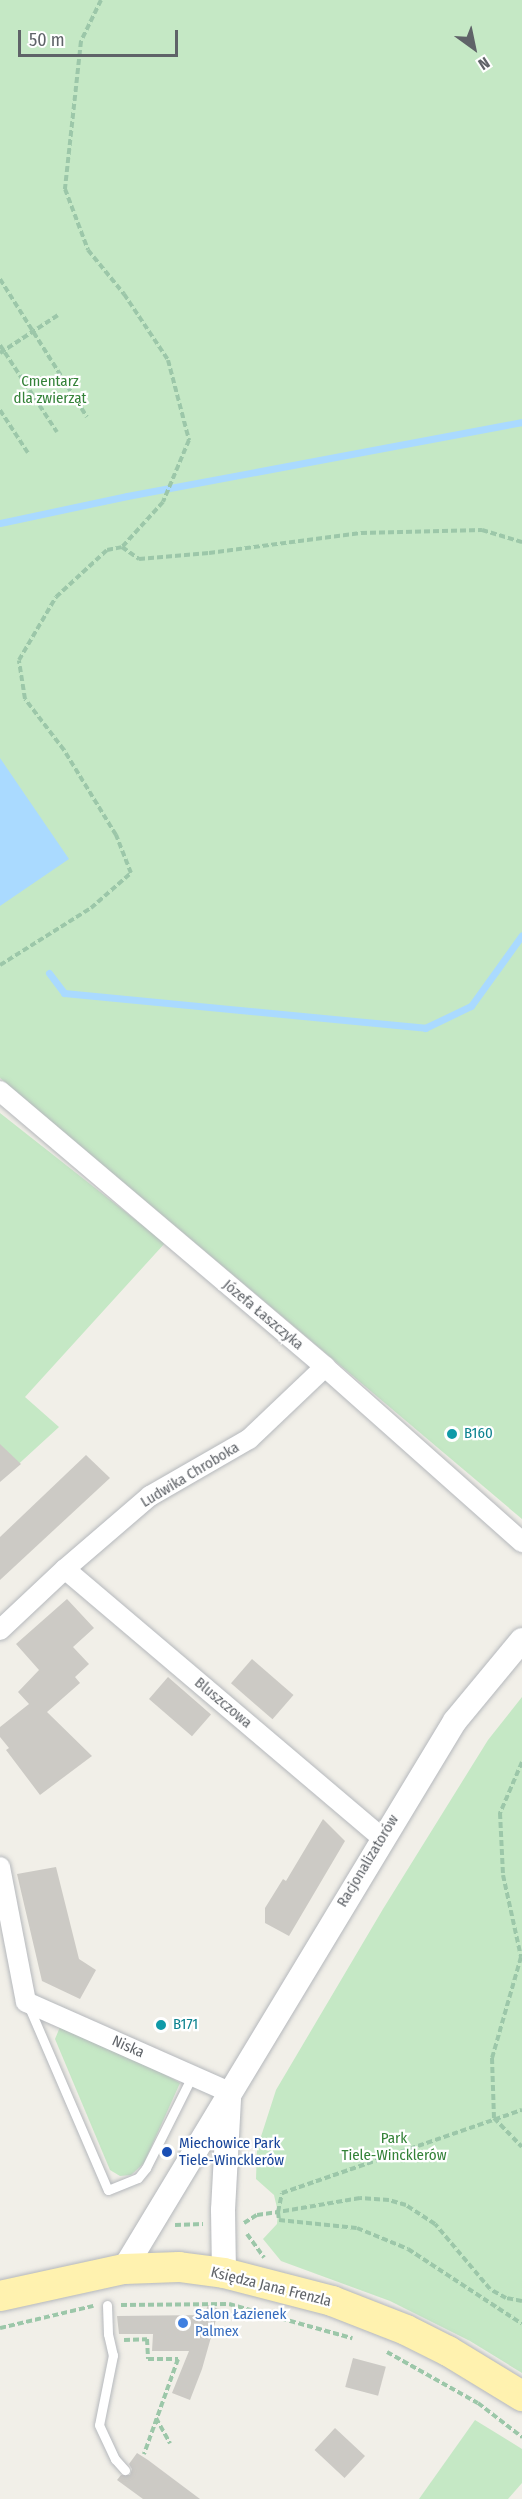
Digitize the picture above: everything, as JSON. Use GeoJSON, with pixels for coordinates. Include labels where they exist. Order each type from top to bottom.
{"type":"FeatureCollection","features":[{"type":"Feature","properties":{"kind":"main road","name":"Księdza Jana Frenzla"},"geometry":{"type":"LineString","coordinates":[[0,2296],[124,2269],[179,2267],[225,2273],[332,2301],[406,2330],[448,2351],[522,2396]]}},
{"type":"Feature","properties":{"kind":"street","name":"Józefa Łaszczyka"},"geometry":{"type":"LineString","coordinates":[[0,1091],[325,1367],[522,1542]]}},
{"type":"Feature","properties":{"kind":"street","name":"Ludwika Chroboka"},"geometry":{"type":"LineString","coordinates":[[0,1630],[65,1569],[150,1497],[249,1439],[325,1367]]}},
{"type":"Feature","properties":{"kind":"street","name":"Bluszczowa"},"geometry":{"type":"LineString","coordinates":[[65,1569],[382,1838]]}},
{"type":"Feature","properties":{"kind":"street","name":"Racjonalizatorów"},"geometry":{"type":"LineString","coordinates":[[124,2269],[454,1721],[522,1640]]}},
{"type":"Feature","properties":{"kind":"street"},"geometry":{"type":"LineString","coordinates":[[0,1868],[26,2002]]}},
{"type":"Feature","properties":{"kind":"street","name":"Niska"},"geometry":{"type":"LineString","coordinates":[[26,2002],[229,2092]]}},
{"type":"Feature","properties":{"kind":"street","name":"Racjonalizatorów"},"geometry":{"type":"LineString","coordinates":[[225,2273],[223,2224],[229,2092]]}},
{"type":"Feature","properties":{"kind":"lane"},"geometry":{"type":"LineString","coordinates":[[26,2002],[108,2190],[138,2178],[146,2168],[192,2076]]}},
{"type":"Feature","properties":{"kind":"lane"},"geometry":{"type":"LineString","coordinates":[[107,2305],[113,2355],[99,2425],[115,2460],[125,2469]]}},
{"type":"Feature","properties":{"kind":"path"},"geometry":{"type":"LineString","coordinates":[[0,965],[91,908],[130,873],[116,835],[64,750],[25,699],[19,660],[56,597],[107,550],[122,547],[163,501],[189,440],[168,360],[124,294],[88,250],[65,189],[81,41],[100,0]]}},
{"type":"Feature","properties":{"kind":"path"},"geometry":{"type":"LineString","coordinates":[[0,279],[87,417]]}},
{"type":"Feature","properties":{"kind":"path"},"geometry":{"type":"LineString","coordinates":[[2,352],[58,315]]}},
{"type":"Feature","properties":{"kind":"path"},"geometry":{"type":"LineString","coordinates":[[0,345],[2,352],[57,432]]}},
{"type":"Feature","properties":{"kind":"path"},"geometry":{"type":"LineString","coordinates":[[0,410],[28,453]]}},
{"type":"Feature","properties":{"kind":"path"},"geometry":{"type":"LineString","coordinates":[[122,547],[139,559],[209,553],[361,533],[482,530],[522,542]]}},
{"type":"Feature","properties":{"kind":"path"},"geometry":{"type":"LineString","coordinates":[[522,1762],[500,1813],[503,1875],[521,1957],[492,2058],[494,2118],[522,2147]]}},
{"type":"Feature","properties":{"kind":"path"},"geometry":{"type":"LineString","coordinates":[[522,2110],[282,2193],[278,2212],[279,2220],[357,2228],[408,2249],[522,2324]]}},
{"type":"Feature","properties":{"kind":"path"},"geometry":{"type":"LineString","coordinates":[[153,2219],[166,2225],[243,2224],[257,2215],[360,2198],[389,2200],[406,2205],[435,2224],[490,2289],[506,2298],[522,2301]]}},
{"type":"Feature","properties":{"kind":"path"},"geometry":{"type":"LineString","coordinates":[[0,2328],[97,2305],[229,2304],[354,2339]]}},
{"type":"Feature","properties":{"kind":"path"},"geometry":{"type":"LineString","coordinates":[[111,2340],[147,2339],[148,2359],[178,2359],[144,2454]]}},
{"type":"Feature","properties":{"kind":"path"},"geometry":{"type":"LineString","coordinates":[[385,2350],[478,2403],[522,2437]]}},
{"type":"Feature","properties":{"kind":"path"},"geometry":{"type":"LineString","coordinates":[[156,2418],[170,2443]]}},
{"type":"Feature","properties":{"kind":"green space","name":"Cmentarz dla zwierząt"},"geometry":{"type":"Polygon","coordinates":[[[0,0],[522,0],[522,1519],[0,1078],[0,0]]]}},
{"type":"Feature","properties":{"kind":"green space"},"geometry":{"type":"Polygon","coordinates":[[[0,1113],[165,1243],[25,1397],[59,1427],[0,1481],[0,1113]]]}},
{"type":"Feature","properties":{"kind":"green space","name":"Park Tiele-Wincklerów"},"geometry":{"type":"Polygon","coordinates":[[[522,1697],[522,2373],[470,2341],[390,2301],[281,2261],[263,2239],[277,2224],[278,2212],[274,2195],[256,2179],[257,2149],[276,2090],[383,1909],[488,1740],[522,1697]]]}},
{"type":"Feature","properties":{"kind":"green space"},"geometry":{"type":"Polygon","coordinates":[[[60,2027],[146,2064],[180,2083],[144,2163],[131,2175],[120,2176],[110,2170],[55,2039],[60,2027]]]}},
{"type":"Feature","properties":{"kind":"green space"},"geometry":{"type":"Polygon","coordinates":[[[475,2420],[522,2449],[522,2483],[508,2499],[419,2499],[475,2420]]]}},
{"type":"Feature","properties":{"kind":"water"},"geometry":{"type":"Polygon","coordinates":[[[0,758],[69,859],[0,906],[0,758]]]}},
{"type":"Feature","properties":{"kind":"building"},"geometry":{"type":"Polygon","coordinates":[[[0,1444],[21,1464],[0,1482],[0,1444]]]}},
{"type":"Feature","properties":{"kind":"building"},"geometry":{"type":"Polygon","coordinates":[[[86,1455],[110,1478],[0,1580],[0,1537],[86,1455]]]}},
{"type":"Feature","properties":{"kind":"building"},"geometry":{"type":"Polygon","coordinates":[[[67,1599],[94,1628],[73,1647],[89,1664],[75,1677],[80,1683],[47,1712],[92,1756],[40,1795],[6,1750],[9,1748],[0,1737],[0,1727],[29,1704],[18,1692],[39,1670],[16,1644],[67,1599]]]}},
{"type":"Feature","properties":{"kind":"building"},"geometry":{"type":"Polygon","coordinates":[[[252,1659],[294,1695],[273,1719],[231,1683],[252,1659]]]}},
{"type":"Feature","properties":{"kind":"building"},"geometry":{"type":"Polygon","coordinates":[[[168,1677],[211,1714],[192,1736],[149,1699],[168,1677]]]}},
{"type":"Feature","properties":{"kind":"building"},"geometry":{"type":"Polygon","coordinates":[[[323,1819],[345,1841],[289,1936],[265,1923],[265,1908],[283,1879],[286,1881],[323,1819]]]}},
{"type":"Feature","properties":{"kind":"building"},"geometry":{"type":"Polygon","coordinates":[[[56,1867],[79,1959],[96,1970],[80,1999],[42,1981],[17,1874],[56,1867]]]}},
{"type":"Feature","properties":{"kind":"building"},"geometry":{"type":"Polygon","coordinates":[[[208,2305],[219,2309],[202,2369],[190,2400],[172,2393],[189,2351],[152,2351],[153,2334],[119,2334],[117,2316],[204,2315],[208,2305]]]}},
{"type":"Feature","properties":{"kind":"building"},"geometry":{"type":"Polygon","coordinates":[[[353,2358],[386,2367],[378,2396],[345,2387],[353,2358]]]}},
{"type":"Feature","properties":{"kind":"building"},"geometry":{"type":"Polygon","coordinates":[[[335,2428],[365,2456],[345,2478],[315,2450],[335,2428]]]}},
{"type":"Feature","properties":{"kind":"building"},"geometry":{"type":"Polygon","coordinates":[[[137,2453],[200,2499],[143,2499],[117,2480],[121,2475],[130,2475],[132,2469],[129,2464],[137,2453]]]}},
{"type":"Feature","properties":{"kind":"waterway"},"geometry":{"type":"LineString","coordinates":[[0,523],[127,496],[522,422]]}},
{"type":"Feature","properties":{"kind":"waterway"},"geometry":{"type":"LineString","coordinates":[[49,973],[64,993],[425,1028],[471,1006],[522,935]]}},
{"type":"Feature","properties":{"kind":"place","name":"B160"},"geometry":{"type":"Point","coordinates":[452,1434]}},
{"type":"Feature","properties":{"kind":"place","name":"B171"},"geometry":{"type":"Point","coordinates":[161,2025]}},
{"type":"Feature","properties":{"kind":"place","name":"Miechowice Park Tiele-Wincklerów"},"geometry":{"type":"Point","coordinates":[167,2152]}},
{"type":"Feature","properties":{"kind":"place","name":"Salon Łazienek Palmex"},"geometry":{"type":"Point","coordinates":[183,2323]}}]}
